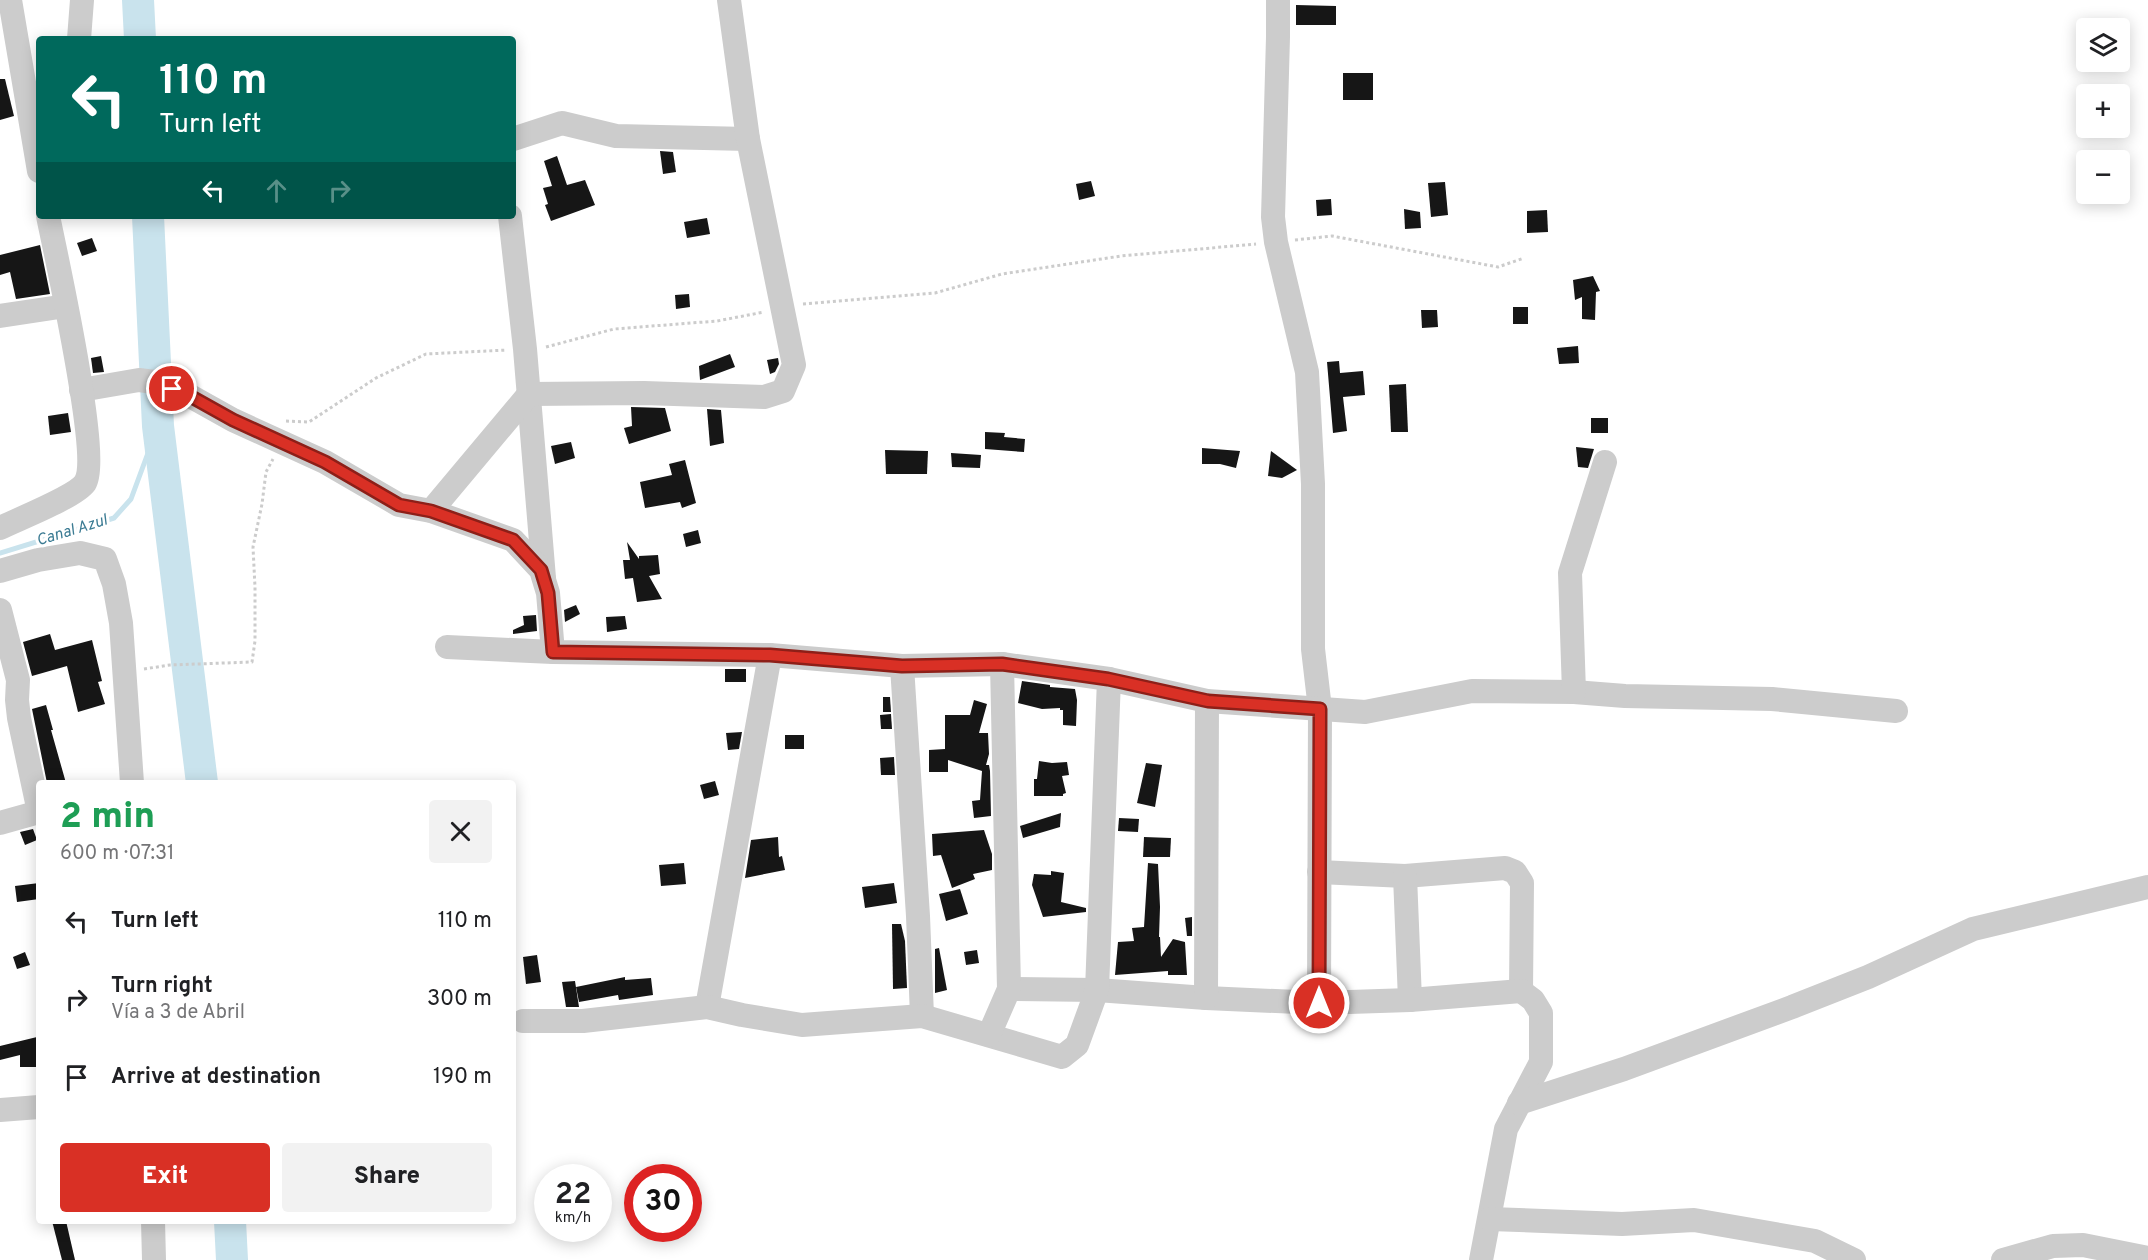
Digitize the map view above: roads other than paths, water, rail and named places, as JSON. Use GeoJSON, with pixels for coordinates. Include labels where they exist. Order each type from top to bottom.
{"type":"FeatureCollection","features":[{"type":"Feature","properties":{"kind":"street"},"geometry":{"type":"LineString","coordinates":[[10,0],[36,153]]}},
{"type":"Feature","properties":{"kind":"street"},"geometry":{"type":"LineString","coordinates":[[79,36],[82,0]]}},
{"type":"Feature","properties":{"kind":"street"},"geometry":{"type":"LineString","coordinates":[[431,511],[529,394],[644,393],[764,397],[783,391],[794,365],[748,139],[729,0]]}},
{"type":"Feature","properties":{"kind":"street"},"geometry":{"type":"LineString","coordinates":[[1278,0],[1273,217],[1276,242],[1307,372],[1313,484],[1313,649],[1320,709],[1319,1003]]}},
{"type":"Feature","properties":{"kind":"street"},"geometry":{"type":"LineString","coordinates":[[516,138],[562,123],[616,136],[748,139]]}},
{"type":"Feature","properties":{"kind":"street"},"geometry":{"type":"LineString","coordinates":[[0,528],[70,495],[85,482],[89,464],[87,427],[81,390],[49,219]]}},
{"type":"Feature","properties":{"kind":"street"},"geometry":{"type":"LineString","coordinates":[[510,219],[525,349],[544,578]]}},
{"type":"Feature","properties":{"kind":"street"},"geometry":{"type":"LineString","coordinates":[[0,316],[66,306]]}},
{"type":"Feature","properties":{"kind":"street"},"geometry":{"type":"LineString","coordinates":[[81,390],[139,380],[154,382],[190,396],[233,420],[279,431],[325,462],[399,505],[431,511],[513,540],[541,570],[544,578],[548,593],[553,652]]}},
{"type":"Feature","properties":{"kind":"street"},"geometry":{"type":"LineString","coordinates":[[1574,692],[1570,573],[1605,462]]}},
{"type":"Feature","properties":{"kind":"street"},"geometry":{"type":"LineString","coordinates":[[0,571],[38,560],[80,553],[105,559],[116,593],[121,623],[132,780]]}},
{"type":"Feature","properties":{"kind":"street"},"geometry":{"type":"LineString","coordinates":[[0,610],[18,680],[19,718],[36,798]]}},
{"type":"Feature","properties":{"kind":"street"},"geometry":{"type":"LineString","coordinates":[[447,647],[553,652],[770,655],[902,666],[1002,664],[1108,679],[1208,701],[1365,712],[1472,691],[1772,699],[1896,711]]}},
{"type":"Feature","properties":{"kind":"street"},"geometry":{"type":"LineString","coordinates":[[707,1007],[770,655]]}},
{"type":"Feature","properties":{"kind":"street"},"geometry":{"type":"LineString","coordinates":[[989,1035],[1009,989],[1002,664]]}},
{"type":"Feature","properties":{"kind":"street"},"geometry":{"type":"LineString","coordinates":[[902,666],[922,1016]]}},
{"type":"Feature","properties":{"kind":"street"},"geometry":{"type":"LineString","coordinates":[[523,1021],[583,1021],[707,1007],[802,1025],[922,1016],[1062,1057],[1077,1045],[1097,990],[1108,679]]}},
{"type":"Feature","properties":{"kind":"street"},"geometry":{"type":"LineString","coordinates":[[1206,998],[1208,701]]}},
{"type":"Feature","properties":{"kind":"street"},"geometry":{"type":"LineString","coordinates":[[0,823],[36,813]]}},
{"type":"Feature","properties":{"kind":"street"},"geometry":{"type":"LineString","coordinates":[[1319,872],[1405,876],[1505,868],[1515,872],[1522,883],[1521,991]]}},
{"type":"Feature","properties":{"kind":"street"},"geometry":{"type":"LineString","coordinates":[[1405,876],[1410,1000]]}},
{"type":"Feature","properties":{"kind":"street"},"geometry":{"type":"LineString","coordinates":[[1519,1103],[1624,1069],[1868,977],[1973,929],[2148,887]]}},
{"type":"Feature","properties":{"kind":"street"},"geometry":{"type":"LineString","coordinates":[[1009,989],[1097,990],[1319,1003],[1410,1000],[1521,991],[1533,999],[1541,1013],[1541,1062],[1506,1128],[1481,1260]]}},
{"type":"Feature","properties":{"kind":"street"},"geometry":{"type":"LineString","coordinates":[[0,1110],[36,1107]]}},
{"type":"Feature","properties":{"kind":"street"},"geometry":{"type":"LineString","coordinates":[[1490,1219],[1622,1224],[1694,1220],[1815,1241],[1854,1260]]}},
{"type":"Feature","properties":{"kind":"street"},"geometry":{"type":"LineString","coordinates":[[153,1224],[154,1260]]}},
{"type":"Feature","properties":{"kind":"street"},"geometry":{"type":"LineString","coordinates":[[2002,1260],[2053,1246],[2083,1245],[2148,1258]]}},
{"type":"Feature","properties":{"kind":"waterway"},"geometry":{"type":"LineString","coordinates":[[138,0],[140,36]]}},
{"type":"Feature","properties":{"kind":"waterway"},"geometry":{"type":"LineString","coordinates":[[148,219],[158,426],[202,780]]}},
{"type":"Feature","properties":{"kind":"waterway","name":"Canal Azul"},"geometry":{"type":"LineString","coordinates":[[0,553],[114,518],[131,499],[158,426]]}},
{"type":"Feature","properties":{"kind":"waterway"},"geometry":{"type":"LineString","coordinates":[[230,1224],[232,1260]]}}]}
